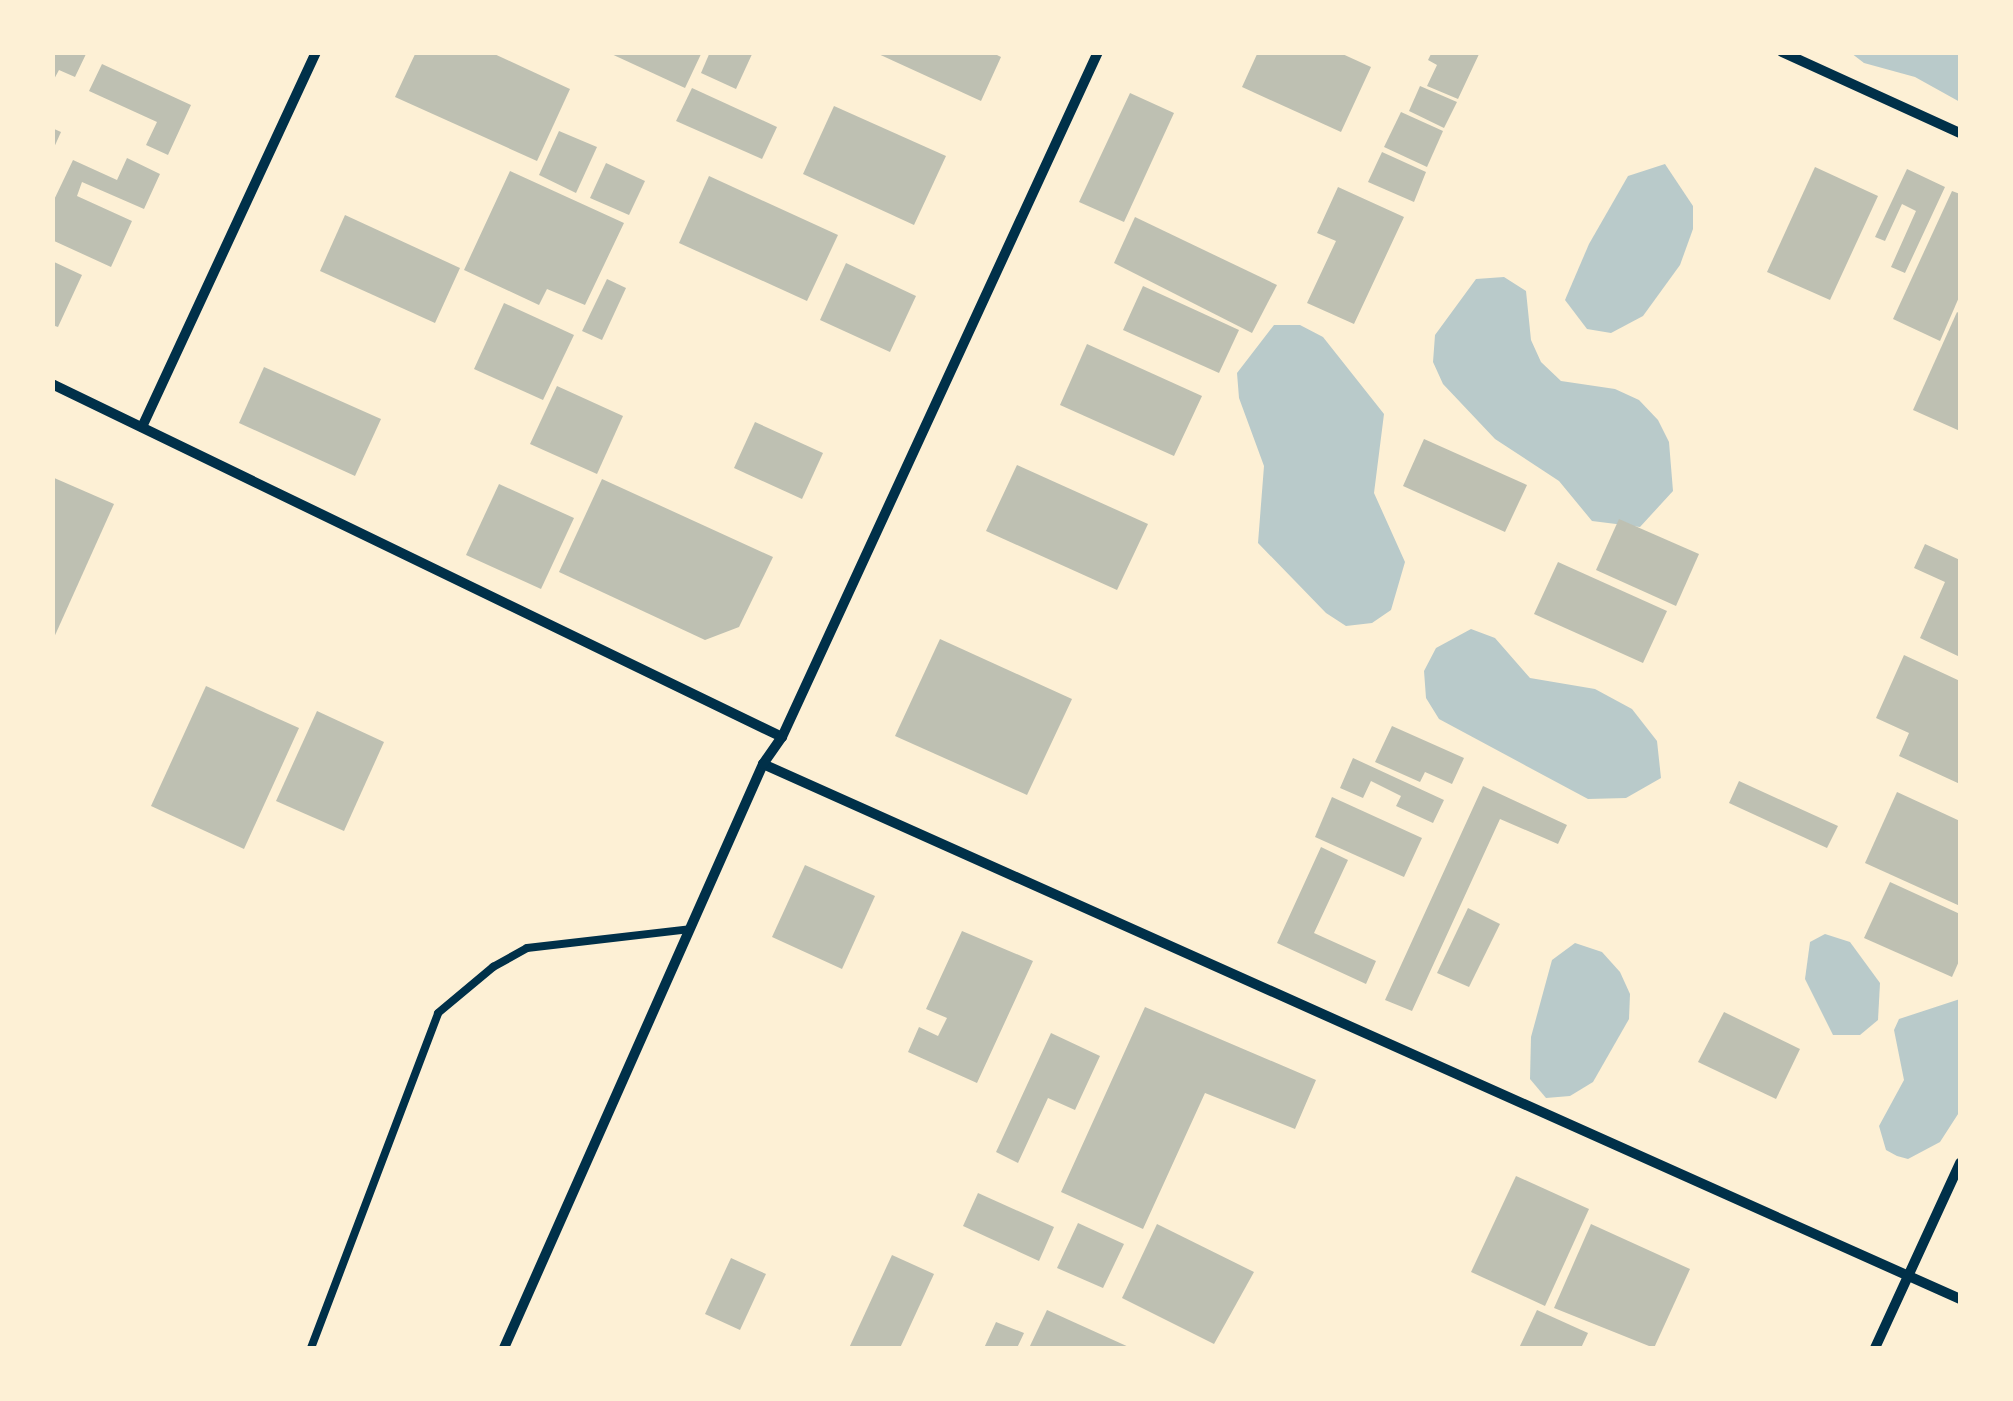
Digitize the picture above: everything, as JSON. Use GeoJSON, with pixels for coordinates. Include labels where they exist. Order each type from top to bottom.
{"type":"FeatureCollection","features":[{"type":"Feature","properties":{"kind":"street"},"geometry":{"type":"LineString","coordinates":[[142,427],[316,52]]}},
{"type":"Feature","properties":{"kind":"street"},"geometry":{"type":"LineString","coordinates":[[504,1348],[764,764],[782,737],[1098,52]]}},
{"type":"Feature","properties":{"kind":"street"},"geometry":{"type":"LineString","coordinates":[[1782,52],[1960,133]]}},
{"type":"Feature","properties":{"kind":"street"},"geometry":{"type":"LineString","coordinates":[[52,384],[782,737]]}},
{"type":"Feature","properties":{"kind":"street"},"geometry":{"type":"LineString","coordinates":[[764,764],[1960,1299]]}},
{"type":"Feature","properties":{"kind":"street"},"geometry":{"type":"LineString","coordinates":[[1876,1348],[1960,1163]]}},
{"type":"Feature","properties":{"kind":"lane"},"geometry":{"type":"LineString","coordinates":[[311,1348],[438,1012],[493,967],[528,948],[690,929]]}},
{"type":"Feature","properties":{"kind":"shaded area"},"geometry":{"type":"Polygon","coordinates":[[[1851,53],[1960,53],[1960,102],[1915,77],[1864,63],[1851,53]]]}},
{"type":"Feature","properties":{"kind":"shaded area"},"geometry":{"type":"Polygon","coordinates":[[[1665,164],[1693,206],[1693,229],[1680,265],[1643,316],[1611,333],[1587,329],[1565,300],[1589,244],[1628,176],[1665,164]]]}},
{"type":"Feature","properties":{"kind":"shaded area"},"geometry":{"type":"Polygon","coordinates":[[[1504,277],[1526,291],[1531,340],[1541,362],[1561,381],[1615,389],[1639,400],[1658,420],[1669,442],[1673,491],[1640,527],[1592,521],[1559,481],[1495,439],[1443,384],[1433,362],[1435,335],[1476,279],[1504,277]]]}},
{"type":"Feature","properties":{"kind":"shaded area"},"geometry":{"type":"Polygon","coordinates":[[[1274,325],[1300,325],[1323,337],[1384,414],[1374,493],[1405,562],[1391,610],[1372,623],[1346,626],[1326,613],[1258,543],[1264,466],[1239,398],[1237,373],[1274,325]]]}},
{"type":"Feature","properties":{"kind":"shaded area"},"geometry":{"type":"Polygon","coordinates":[[[1471,629],[1495,638],[1530,678],[1595,689],[1632,709],[1657,741],[1661,778],[1626,798],[1588,799],[1439,719],[1426,698],[1424,671],[1436,648],[1471,629]]]}},
{"type":"Feature","properties":{"kind":"shaded area"},"geometry":{"type":"Polygon","coordinates":[[[1825,934],[1850,942],[1880,983],[1878,1020],[1860,1035],[1833,1035],[1805,979],[1810,942],[1825,934]]]}},
{"type":"Feature","properties":{"kind":"shaded area"},"geometry":{"type":"Polygon","coordinates":[[[1575,943],[1602,952],[1620,972],[1630,994],[1629,1019],[1593,1082],[1570,1096],[1546,1098],[1530,1079],[1531,1037],[1552,960],[1575,943]]]}},
{"type":"Feature","properties":{"kind":"shaded area"},"geometry":{"type":"Polygon","coordinates":[[[1960,999],[1960,1111],[1940,1142],[1908,1159],[1897,1156],[1886,1150],[1879,1126],[1904,1080],[1894,1030],[1899,1019],[1960,999]]]}},
{"type":"Feature","properties":{"kind":"building"},"geometry":{"type":"Polygon","coordinates":[[[52,52],[86,54],[75,77],[59,70],[52,83],[52,52]]]}},
{"type":"Feature","properties":{"kind":"building"},"geometry":{"type":"Polygon","coordinates":[[[416,52],[490,52],[570,89],[537,161],[395,97],[416,52]]]}},
{"type":"Feature","properties":{"kind":"building"},"geometry":{"type":"Polygon","coordinates":[[[607,52],[702,52],[685,88],[607,52]]]}},
{"type":"Feature","properties":{"kind":"building"},"geometry":{"type":"Polygon","coordinates":[[[710,52],[753,52],[736,89],[701,73],[710,52]]]}},
{"type":"Feature","properties":{"kind":"building"},"geometry":{"type":"Polygon","coordinates":[[[874,52],[991,52],[1001,57],[981,101],[874,52]]]}},
{"type":"Feature","properties":{"kind":"building"},"geometry":{"type":"Polygon","coordinates":[[[1258,52],[1338,52],[1371,67],[1341,132],[1242,87],[1258,52]]]}},
{"type":"Feature","properties":{"kind":"building"},"geometry":{"type":"Polygon","coordinates":[[[1432,52],[1480,52],[1458,99],[1427,86],[1437,65],[1428,60],[1432,52]]]}},
{"type":"Feature","properties":{"kind":"building"},"geometry":{"type":"Polygon","coordinates":[[[102,64],[191,105],[168,155],[146,145],[157,122],[89,91],[102,64]]]}},
{"type":"Feature","properties":{"kind":"building"},"geometry":{"type":"Polygon","coordinates":[[[1420,86],[1457,102],[1444,128],[1409,111],[1420,86]]]}},
{"type":"Feature","properties":{"kind":"building"},"geometry":{"type":"Polygon","coordinates":[[[692,88],[777,127],[762,159],[676,121],[692,88]]]}},
{"type":"Feature","properties":{"kind":"building"},"geometry":{"type":"Polygon","coordinates":[[[1130,93],[1174,113],[1124,222],[1079,202],[1130,93]]]}},
{"type":"Feature","properties":{"kind":"building"},"geometry":{"type":"Polygon","coordinates":[[[834,106],[946,156],[914,225],[803,174],[834,106]]]}},
{"type":"Feature","properties":{"kind":"building"},"geometry":{"type":"Polygon","coordinates":[[[1401,112],[1443,131],[1427,167],[1384,147],[1401,112]]]}},
{"type":"Feature","properties":{"kind":"building"},"geometry":{"type":"Polygon","coordinates":[[[52,128],[61,132],[52,152],[52,128]]]}},
{"type":"Feature","properties":{"kind":"building"},"geometry":{"type":"Polygon","coordinates":[[[559,131],[597,147],[576,193],[539,175],[559,131]]]}},
{"type":"Feature","properties":{"kind":"building"},"geometry":{"type":"Polygon","coordinates":[[[1382,152],[1426,172],[1414,202],[1368,182],[1382,152]]]}},
{"type":"Feature","properties":{"kind":"building"},"geometry":{"type":"Polygon","coordinates":[[[127,158],[160,174],[144,209],[82,182],[77,196],[132,221],[111,267],[52,240],[52,204],[73,160],[117,180],[127,158]]]}},
{"type":"Feature","properties":{"kind":"building"},"geometry":{"type":"Polygon","coordinates":[[[606,163],[645,181],[629,215],[590,198],[606,163]]]}},
{"type":"Feature","properties":{"kind":"building"},"geometry":{"type":"Polygon","coordinates":[[[1815,167],[1878,196],[1830,300],[1767,272],[1815,167]]]}},
{"type":"Feature","properties":{"kind":"building"},"geometry":{"type":"Polygon","coordinates":[[[1907,169],[1945,187],[1905,273],[1891,267],[1916,211],[1902,204],[1885,241],[1875,237],[1907,169]]]}},
{"type":"Feature","properties":{"kind":"building"},"geometry":{"type":"Polygon","coordinates":[[[510,171],[624,223],[585,305],[547,289],[539,305],[464,270],[510,171]]]}},
{"type":"Feature","properties":{"kind":"building"},"geometry":{"type":"Polygon","coordinates":[[[709,176],[838,235],[807,301],[679,243],[709,176]]]}},
{"type":"Feature","properties":{"kind":"building"},"geometry":{"type":"Polygon","coordinates":[[[1338,187],[1404,217],[1354,324],[1307,303],[1336,241],[1317,233],[1338,187]]]}},
{"type":"Feature","properties":{"kind":"building"},"geometry":{"type":"Polygon","coordinates":[[[1952,191],[1960,194],[1960,295],[1940,341],[1893,319],[1952,191]]]}},
{"type":"Feature","properties":{"kind":"building"},"geometry":{"type":"Polygon","coordinates":[[[345,215],[460,268],[435,323],[320,271],[345,215]]]}},
{"type":"Feature","properties":{"kind":"building"},"geometry":{"type":"Polygon","coordinates":[[[1135,217],[1277,285],[1252,333],[1114,263],[1135,217]]]}},
{"type":"Feature","properties":{"kind":"building"},"geometry":{"type":"Polygon","coordinates":[[[52,261],[82,275],[58,327],[52,325],[52,261]]]}},
{"type":"Feature","properties":{"kind":"building"},"geometry":{"type":"Polygon","coordinates":[[[846,263],[916,296],[890,352],[820,320],[846,263]]]}},
{"type":"Feature","properties":{"kind":"building"},"geometry":{"type":"Polygon","coordinates":[[[607,279],[626,288],[602,340],[582,331],[607,279]]]}},
{"type":"Feature","properties":{"kind":"building"},"geometry":{"type":"Polygon","coordinates":[[[1143,286],[1239,330],[1219,373],[1123,330],[1143,286]]]}},
{"type":"Feature","properties":{"kind":"building"},"geometry":{"type":"Polygon","coordinates":[[[504,303],[574,335],[543,400],[474,369],[504,303]]]}},
{"type":"Feature","properties":{"kind":"building"},"geometry":{"type":"Polygon","coordinates":[[[1957,312],[1960,314],[1960,431],[1913,410],[1957,312]]]}},
{"type":"Feature","properties":{"kind":"building"},"geometry":{"type":"Polygon","coordinates":[[[1087,344],[1202,396],[1174,456],[1060,405],[1087,344]]]}},
{"type":"Feature","properties":{"kind":"building"},"geometry":{"type":"Polygon","coordinates":[[[264,367],[381,419],[355,476],[239,423],[264,367]]]}},
{"type":"Feature","properties":{"kind":"building"},"geometry":{"type":"Polygon","coordinates":[[[557,386],[623,416],[597,474],[530,444],[557,386]]]}},
{"type":"Feature","properties":{"kind":"building"},"geometry":{"type":"Polygon","coordinates":[[[755,422],[823,453],[802,499],[734,468],[755,422]]]}},
{"type":"Feature","properties":{"kind":"building"},"geometry":{"type":"Polygon","coordinates":[[[1424,439],[1527,485],[1505,532],[1403,486],[1424,439]]]}},
{"type":"Feature","properties":{"kind":"building"},"geometry":{"type":"Polygon","coordinates":[[[1017,465],[1148,524],[1117,590],[986,531],[1017,465]]]}},
{"type":"Feature","properties":{"kind":"building"},"geometry":{"type":"Polygon","coordinates":[[[52,477],[114,504],[52,642],[52,477]]]}},
{"type":"Feature","properties":{"kind":"building"},"geometry":{"type":"Polygon","coordinates":[[[602,479],[773,557],[739,627],[705,640],[559,572],[602,479]]]}},
{"type":"Feature","properties":{"kind":"building"},"geometry":{"type":"Polygon","coordinates":[[[499,484],[574,518],[541,589],[466,555],[499,484]]]}},
{"type":"Feature","properties":{"kind":"building"},"geometry":{"type":"Polygon","coordinates":[[[1619,519],[1699,554],[1676,606],[1596,570],[1619,519]]]}},
{"type":"Feature","properties":{"kind":"building"},"geometry":{"type":"Polygon","coordinates":[[[1925,544],[1960,560],[1960,657],[1920,638],[1945,582],[1914,568],[1925,544]]]}},
{"type":"Feature","properties":{"kind":"building"},"geometry":{"type":"Polygon","coordinates":[[[1558,562],[1667,611],[1643,663],[1534,614],[1558,562]]]}},
{"type":"Feature","properties":{"kind":"building"},"geometry":{"type":"Polygon","coordinates":[[[940,639],[1072,699],[1027,795],[895,736],[940,639]]]}},
{"type":"Feature","properties":{"kind":"building"},"geometry":{"type":"Polygon","coordinates":[[[1904,655],[1960,681],[1960,784],[1899,756],[1909,733],[1876,718],[1904,655]]]}},
{"type":"Feature","properties":{"kind":"building"},"geometry":{"type":"Polygon","coordinates":[[[206,686],[299,728],[244,849],[151,806],[206,686]]]}},
{"type":"Feature","properties":{"kind":"building"},"geometry":{"type":"Polygon","coordinates":[[[317,711],[384,742],[344,831],[276,801],[317,711]]]}},
{"type":"Feature","properties":{"kind":"building"},"geometry":{"type":"Polygon","coordinates":[[[1392,726],[1464,758],[1452,784],[1425,772],[1420,782],[1375,762],[1392,726]]]}},
{"type":"Feature","properties":{"kind":"building"},"geometry":{"type":"Polygon","coordinates":[[[1353,758],[1444,800],[1433,823],[1396,806],[1401,796],[1371,781],[1363,798],[1340,788],[1353,758]]]}},
{"type":"Feature","properties":{"kind":"building"},"geometry":{"type":"Polygon","coordinates":[[[1739,781],[1838,826],[1827,848],[1729,803],[1739,781]]]}},
{"type":"Feature","properties":{"kind":"building"},"geometry":{"type":"Polygon","coordinates":[[[1483,786],[1567,825],[1558,844],[1500,819],[1412,1011],[1385,1000],[1483,786]]]}},
{"type":"Feature","properties":{"kind":"building"},"geometry":{"type":"Polygon","coordinates":[[[1897,792],[1960,821],[1960,906],[1865,863],[1897,792]]]}},
{"type":"Feature","properties":{"kind":"building"},"geometry":{"type":"Polygon","coordinates":[[[1332,797],[1422,838],[1404,877],[1315,837],[1332,797]]]}},
{"type":"Feature","properties":{"kind":"building"},"geometry":{"type":"Polygon","coordinates":[[[1321,847],[1348,860],[1314,933],[1376,961],[1366,984],[1277,943],[1321,847]]]}},
{"type":"Feature","properties":{"kind":"building"},"geometry":{"type":"Polygon","coordinates":[[[805,865],[875,896],[842,969],[772,937],[805,865]]]}},
{"type":"Feature","properties":{"kind":"building"},"geometry":{"type":"Polygon","coordinates":[[[1890,882],[1960,914],[1960,959],[1952,977],[1864,938],[1890,882]]]}},
{"type":"Feature","properties":{"kind":"building"},"geometry":{"type":"Polygon","coordinates":[[[1468,908],[1500,924],[1469,987],[1437,973],[1468,908]]]}},
{"type":"Feature","properties":{"kind":"building"},"geometry":{"type":"Polygon","coordinates":[[[962,931],[1033,961],[977,1083],[908,1052],[919,1027],[938,1036],[947,1018],[926,1009],[962,931]]]}},
{"type":"Feature","properties":{"kind":"building"},"geometry":{"type":"Polygon","coordinates":[[[1145,1007],[1316,1080],[1295,1129],[1205,1093],[1143,1229],[1061,1192],[1145,1007]]]}},
{"type":"Feature","properties":{"kind":"building"},"geometry":{"type":"Polygon","coordinates":[[[1724,1012],[1800,1049],[1776,1099],[1698,1062],[1724,1012]]]}},
{"type":"Feature","properties":{"kind":"building"},"geometry":{"type":"Polygon","coordinates":[[[1051,1033],[1100,1056],[1075,1110],[1048,1098],[1018,1163],[996,1152],[1051,1033]]]}},
{"type":"Feature","properties":{"kind":"building"},"geometry":{"type":"Polygon","coordinates":[[[1516,1176],[1589,1209],[1545,1306],[1471,1272],[1516,1176]]]}},
{"type":"Feature","properties":{"kind":"building"},"geometry":{"type":"Polygon","coordinates":[[[978,1193],[1054,1227],[1039,1261],[963,1226],[978,1193]]]}},
{"type":"Feature","properties":{"kind":"building"},"geometry":{"type":"Polygon","coordinates":[[[1078,1223],[1124,1244],[1103,1288],[1057,1268],[1078,1223]]]}},
{"type":"Feature","properties":{"kind":"building"},"geometry":{"type":"Polygon","coordinates":[[[1157,1224],[1254,1272],[1214,1344],[1122,1298],[1157,1224]]]}},
{"type":"Feature","properties":{"kind":"building"},"geometry":{"type":"Polygon","coordinates":[[[1591,1224],[1690,1269],[1654,1348],[1554,1308],[1591,1224]]]}},
{"type":"Feature","properties":{"kind":"building"},"geometry":{"type":"Polygon","coordinates":[[[892,1255],[934,1274],[900,1348],[849,1348],[892,1255]]]}},
{"type":"Feature","properties":{"kind":"building"},"geometry":{"type":"Polygon","coordinates":[[[731,1258],[766,1274],[740,1330],[705,1314],[731,1258]]]}},
{"type":"Feature","properties":{"kind":"building"},"geometry":{"type":"Polygon","coordinates":[[[1047,1310],[1131,1348],[1029,1348],[1047,1310]]]}},
{"type":"Feature","properties":{"kind":"building"},"geometry":{"type":"Polygon","coordinates":[[[1537,1310],[1588,1333],[1581,1348],[1519,1348],[1537,1310]]]}},
{"type":"Feature","properties":{"kind":"building"},"geometry":{"type":"Polygon","coordinates":[[[996,1322],[1024,1333],[1017,1348],[984,1348],[996,1322]]]}}]}
